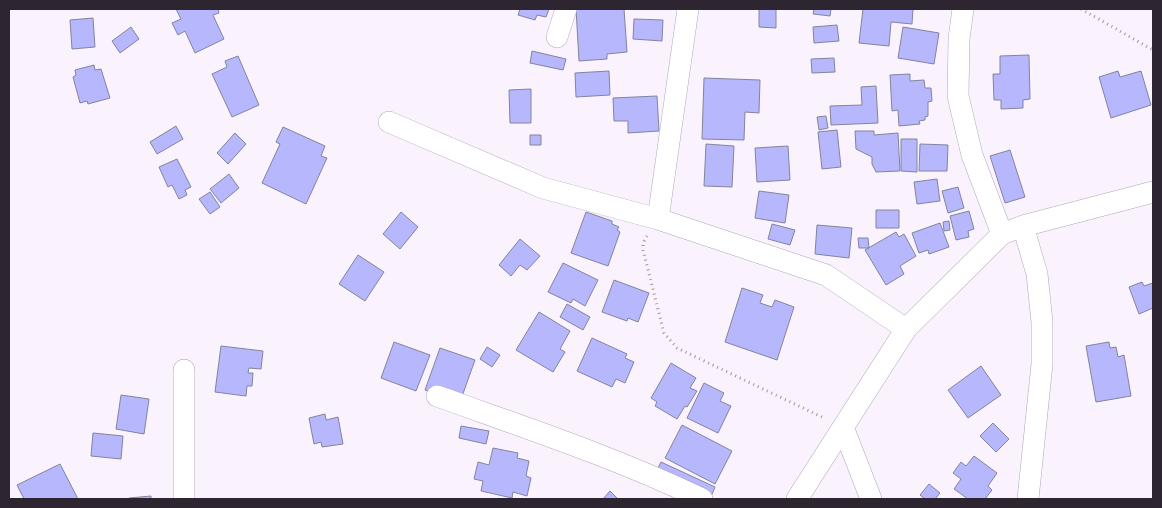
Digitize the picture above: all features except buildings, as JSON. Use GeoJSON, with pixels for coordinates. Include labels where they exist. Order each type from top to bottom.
{"type":"FeatureCollection","features":[{"type":"Feature","properties":{"kind":"street"},"geometry":{"type":"LineString","coordinates":[[557,37],[566,9]]}},
{"type":"Feature","properties":{"kind":"street"},"geometry":{"type":"LineString","coordinates":[[658,219],[688,9]]}},
{"type":"Feature","properties":{"kind":"street"},"geometry":{"type":"LineString","coordinates":[[962,9],[959,39],[958,96],[972,155],[1002,234]]}},
{"type":"Feature","properties":{"kind":"street"},"geometry":{"type":"LineString","coordinates":[[389,122],[543,188],[658,219],[826,275],[906,329]]}},
{"type":"Feature","properties":{"kind":"street"},"geometry":{"type":"LineString","coordinates":[[797,499],[906,329],[1002,234],[1023,226],[1153,192]]}},
{"type":"Feature","properties":{"kind":"street"},"geometry":{"type":"LineString","coordinates":[[1023,226],[1037,274],[1042,322],[1042,364],[1028,499]]}},
{"type":"Feature","properties":{"kind":"street"},"geometry":{"type":"LineString","coordinates":[[184,370],[184,499]]}},
{"type":"Feature","properties":{"kind":"street"},"geometry":{"type":"LineString","coordinates":[[436,396],[667,482],[702,499]]}},
{"type":"Feature","properties":{"kind":"street"},"geometry":{"type":"LineString","coordinates":[[843,427],[871,499]]}},
{"type":"Feature","properties":{"kind":"path"},"geometry":{"type":"LineString","coordinates":[[1081,9],[1153,50]]}},
{"type":"Feature","properties":{"kind":"path"},"geometry":{"type":"LineString","coordinates":[[658,219],[645,240],[643,250],[664,333],[677,348],[843,427]]}}]}
